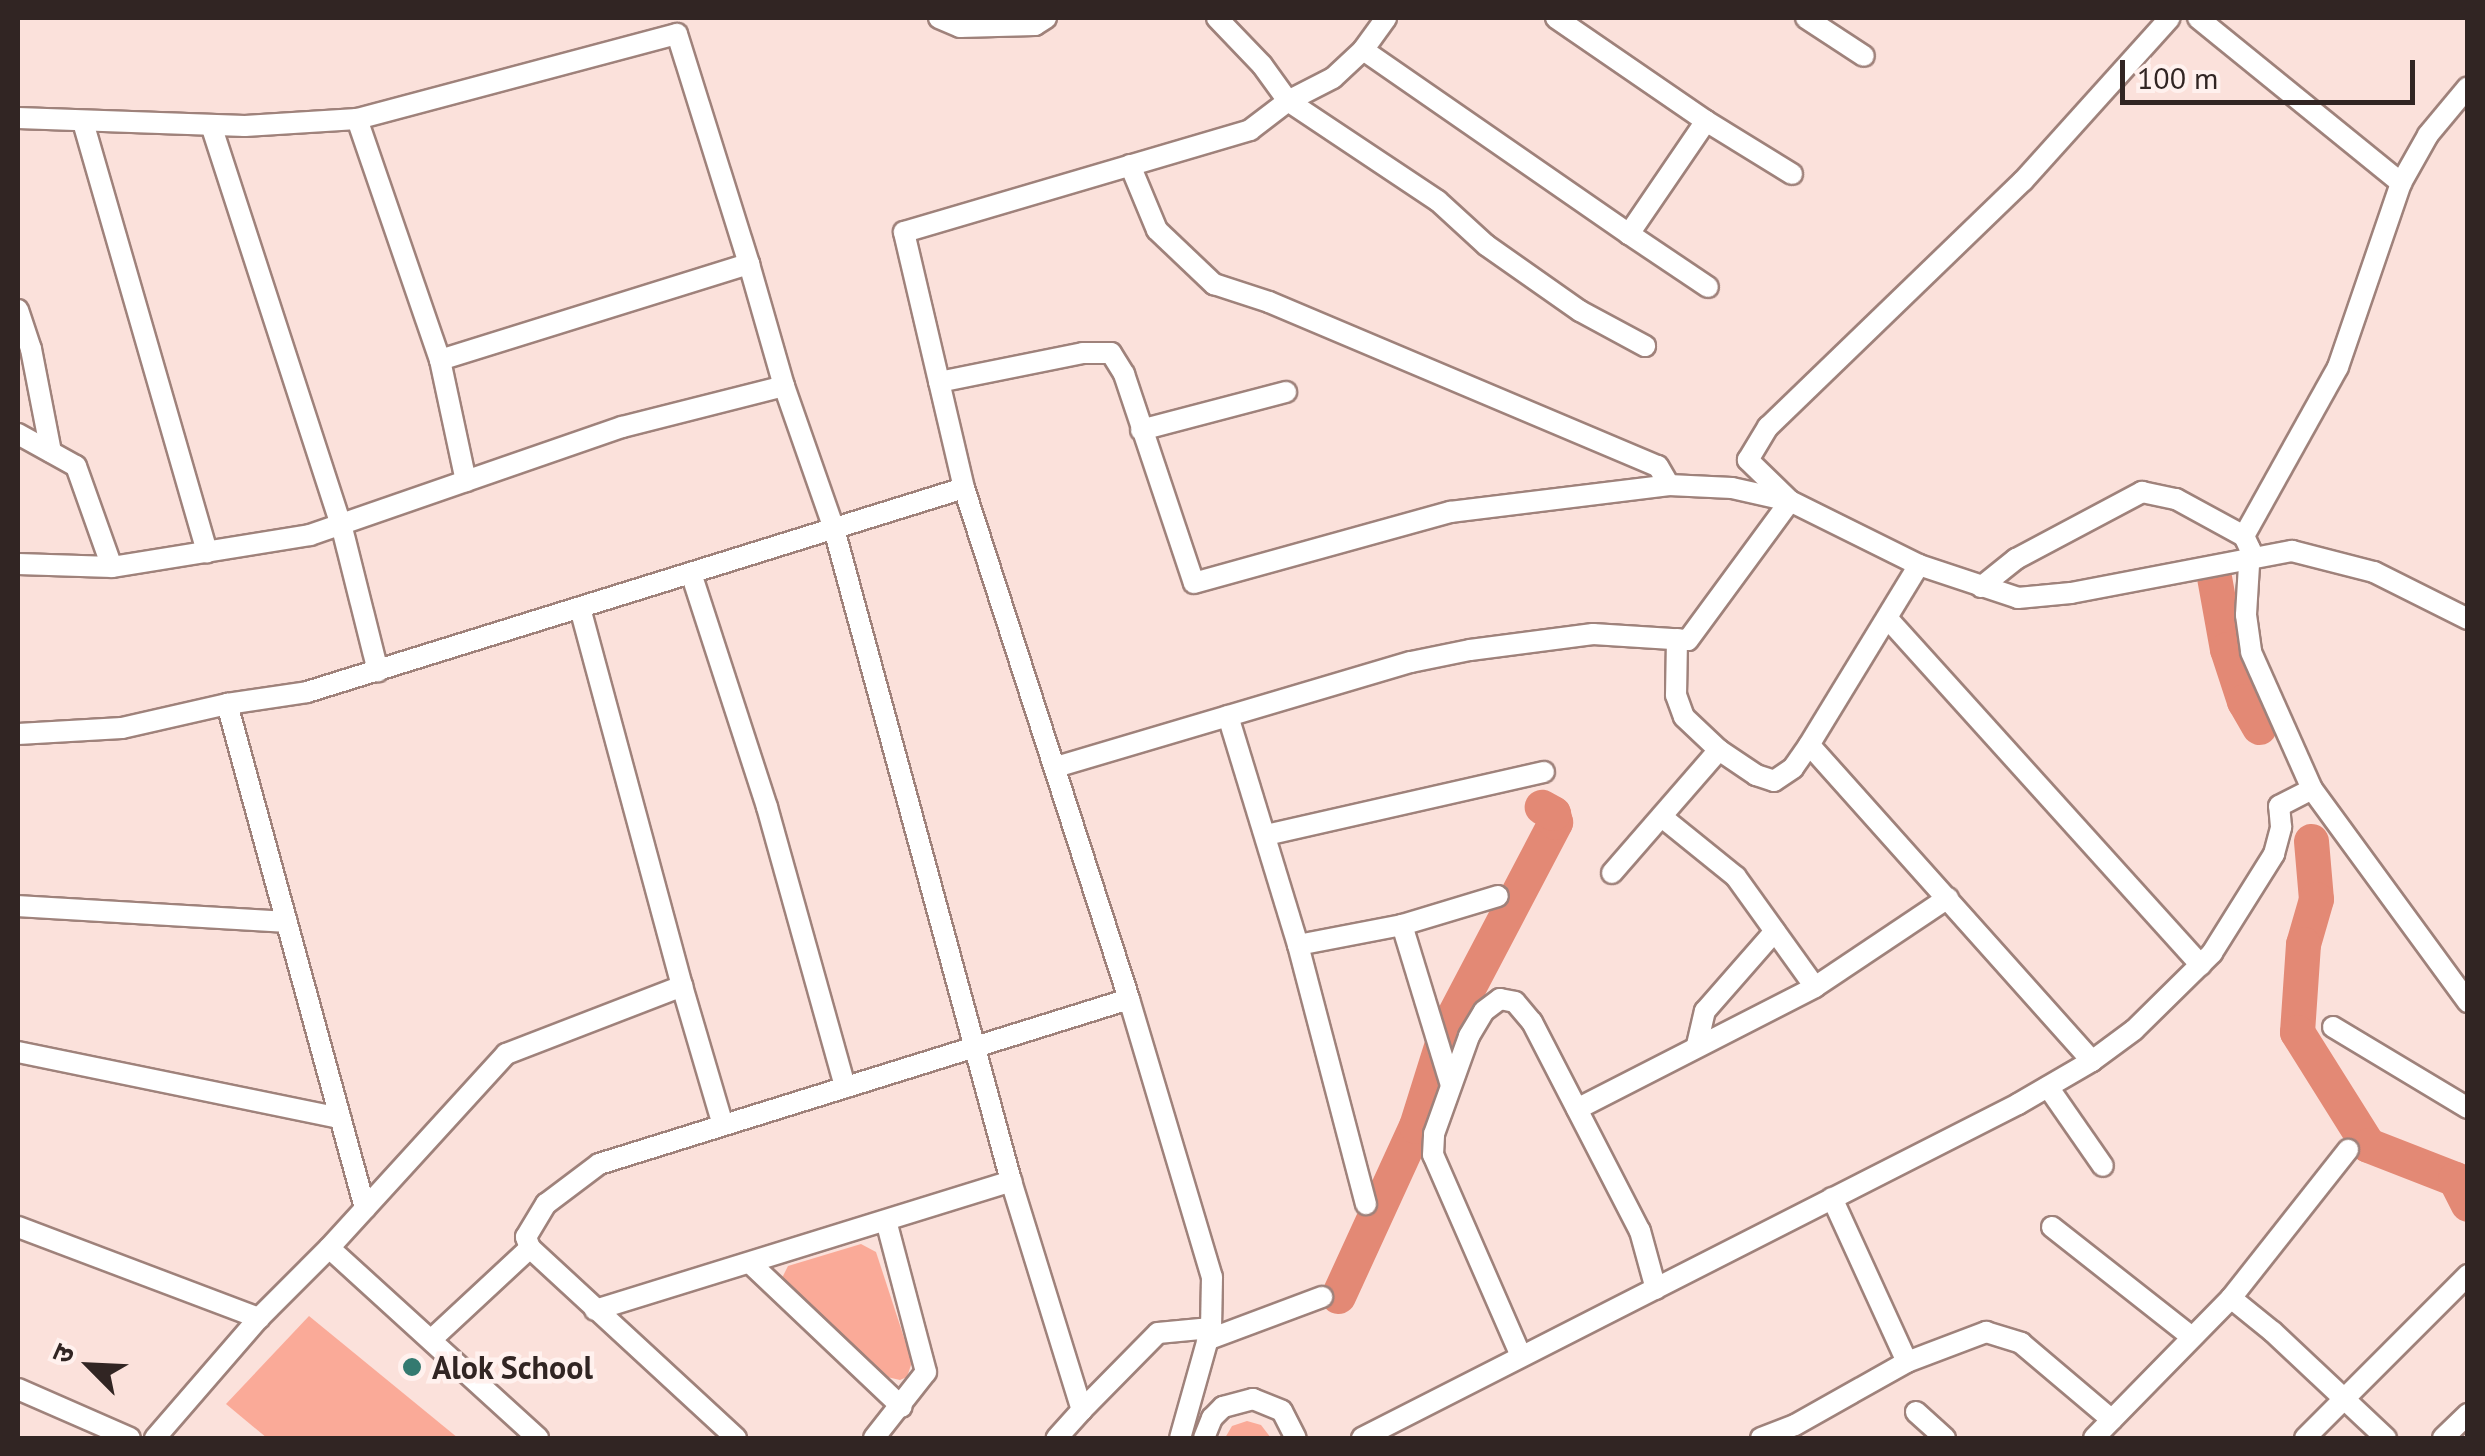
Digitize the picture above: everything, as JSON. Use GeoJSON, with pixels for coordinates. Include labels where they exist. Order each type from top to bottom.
{"type":"FeatureCollection","features":[{"type":"Feature","properties":{"kind":"street"},"geometry":{"type":"LineString","coordinates":[[939,18],[960,27],[1035,25],[1046,18]]}},
{"type":"Feature","properties":{"kind":"street"},"geometry":{"type":"LineString","coordinates":[[1217,18],[1262,64],[1288,101],[1438,201],[1486,245],[1580,312],[1645,346]]}},
{"type":"Feature","properties":{"kind":"street"},"geometry":{"type":"LineString","coordinates":[[1180,1438],[1209,1334],[1214,1296],[1207,1258],[1056,767],[964,488],[904,232],[1250,130],[1288,101],[1334,78],[1363,50],[1386,18]]}},
{"type":"Feature","properties":{"kind":"street"},"geometry":{"type":"LineString","coordinates":[[1556,18],[1706,121],[1792,174]]}},
{"type":"Feature","properties":{"kind":"street"},"geometry":{"type":"LineString","coordinates":[[1806,18],[1864,56]]}},
{"type":"Feature","properties":{"kind":"street"},"geometry":{"type":"LineString","coordinates":[[1790,501],[1748,460],[1768,427],[2023,181],[2170,18]]}},
{"type":"Feature","properties":{"kind":"street"},"geometry":{"type":"LineString","coordinates":[[2198,18],[2401,183]]}},
{"type":"Feature","properties":{"kind":"street"},"geometry":{"type":"LineString","coordinates":[[18,118],[211,125],[357,119],[677,34],[784,386],[834,529],[972,1048],[1082,1410]]}},
{"type":"Feature","properties":{"kind":"street"},"geometry":{"type":"LineString","coordinates":[[1363,50],[1708,286]]}},
{"type":"Feature","properties":{"kind":"street"},"geometry":{"type":"LineString","coordinates":[[2468,87],[2428,135],[2401,183],[2338,367],[2244,536],[2250,558],[2246,615],[2251,652],[2312,789],[2468,1002]]}},
{"type":"Feature","properties":{"kind":"street"},"geometry":{"type":"LineString","coordinates":[[357,119],[440,360],[466,481]]}},
{"type":"Feature","properties":{"kind":"street"},"geometry":{"type":"LineString","coordinates":[[1629,234],[1706,121]]}},
{"type":"Feature","properties":{"kind":"street"},"geometry":{"type":"LineString","coordinates":[[83,122],[207,552]]}},
{"type":"Feature","properties":{"kind":"street"},"geometry":{"type":"LineString","coordinates":[[211,125],[341,524],[377,671]]}},
{"type":"Feature","properties":{"kind":"street"},"geometry":{"type":"LineString","coordinates":[[1130,165],[1157,230],[1214,284],[1269,302],[1658,466],[1668,485]]}},
{"type":"Feature","properties":{"kind":"street"},"geometry":{"type":"LineString","coordinates":[[440,360],[749,264]]}},
{"type":"Feature","properties":{"kind":"street"},"geometry":{"type":"LineString","coordinates":[[18,310],[31,349],[51,452]]}},
{"type":"Feature","properties":{"kind":"street"},"geometry":{"type":"LineString","coordinates":[[939,382],[1083,353],[1111,353],[1124,374],[1194,583],[1450,512],[1668,485],[1732,488],[1790,501],[1919,565],[1980,587],[2032,599],[2292,551],[2327,556],[2374,572],[2468,618]]}},
{"type":"Feature","properties":{"kind":"street"},"geometry":{"type":"LineString","coordinates":[[18,564],[112,566],[310,535],[622,428],[784,386]]}},
{"type":"Feature","properties":{"kind":"street"},"geometry":{"type":"LineString","coordinates":[[1141,430],[1286,392]]}},
{"type":"Feature","properties":{"kind":"street"},"geometry":{"type":"LineString","coordinates":[[18,434],[76,466],[112,566]]}},
{"type":"Feature","properties":{"kind":"street"},"geometry":{"type":"LineString","coordinates":[[18,734],[122,728],[228,704],[307,692],[964,488]]}},
{"type":"Feature","properties":{"kind":"street"},"geometry":{"type":"LineString","coordinates":[[1980,587],[2016,559],[2142,492],[2162,493],[2244,536]]}},
{"type":"Feature","properties":{"kind":"street"},"geometry":{"type":"LineString","coordinates":[[1056,767],[1410,662],[1593,634],[1688,640],[1790,501]]}},
{"type":"Feature","properties":{"kind":"street"},"geometry":{"type":"LineString","coordinates":[[1677,639],[1678,706],[1691,726],[1756,776],[1774,781],[1793,768],[1919,565]]}},
{"type":"Feature","properties":{"kind":"street"},"geometry":{"type":"LineString","coordinates":[[691,573],[767,807],[846,1087]]}},
{"type":"Feature","properties":{"kind":"street"},"geometry":{"type":"LineString","coordinates":[[580,608],[723,1125]]}},
{"type":"Feature","properties":{"kind":"street"},"geometry":{"type":"LineString","coordinates":[[1888,620],[2201,966]]}},
{"type":"Feature","properties":{"kind":"street"},"geometry":{"type":"LineString","coordinates":[[228,704],[365,1208]]}},
{"type":"Feature","properties":{"kind":"street"},"geometry":{"type":"LineString","coordinates":[[1228,716],[1298,945],[1366,1204]]}},
{"type":"Feature","properties":{"kind":"street"},"geometry":{"type":"LineString","coordinates":[[1808,745],[2092,1061]]}},
{"type":"Feature","properties":{"kind":"street"},"geometry":{"type":"LineString","coordinates":[[1612,873],[1718,750]]}},
{"type":"Feature","properties":{"kind":"street"},"geometry":{"type":"LineString","coordinates":[[1266,835],[1544,772]]}},
{"type":"Feature","properties":{"kind":"street"},"geometry":{"type":"LineString","coordinates":[[1362,1438],[2092,1061],[2134,1030],[2201,966],[2274,854],[2281,827],[2279,806],[2312,789]]}},
{"type":"Feature","properties":{"kind":"street"},"geometry":{"type":"LineString","coordinates":[[1662,817],[1736,877],[1815,987]]}},
{"type":"Feature","properties":{"kind":"street"},"geometry":{"type":"LineString","coordinates":[[1298,945],[1402,925],[1498,896]]}},
{"type":"Feature","properties":{"kind":"street"},"geometry":{"type":"LineString","coordinates":[[1577,1109],[1815,987],[1948,898]]}},
{"type":"Feature","properties":{"kind":"street"},"geometry":{"type":"LineString","coordinates":[[18,906],[287,922]]}},
{"type":"Feature","properties":{"kind":"street"},"geometry":{"type":"LineString","coordinates":[[1402,925],[1451,1085]]}},
{"type":"Feature","properties":{"kind":"street"},"geometry":{"type":"LineString","coordinates":[[1697,1045],[1704,1011],[1775,931]]}},
{"type":"Feature","properties":{"kind":"street"},"geometry":{"type":"LineString","coordinates":[[155,1438],[259,1318],[329,1248],[506,1054],[682,986]]}},
{"type":"Feature","properties":{"kind":"street"},"geometry":{"type":"LineString","coordinates":[[736,1438],[530,1248],[526,1237],[546,1204],[599,1164],[1129,999]]}},
{"type":"Feature","properties":{"kind":"street"},"geometry":{"type":"LineString","coordinates":[[1522,1356],[1435,1164],[1434,1134],[1451,1085],[1475,1023],[1492,1004],[1507,999],[1527,1014],[1640,1232],[1656,1289]]}},
{"type":"Feature","properties":{"kind":"street"},"geometry":{"type":"LineString","coordinates":[[2332,1027],[2468,1108]]}},
{"type":"Feature","properties":{"kind":"street"},"geometry":{"type":"LineString","coordinates":[[18,1052],[340,1118]]}},
{"type":"Feature","properties":{"kind":"street"},"geometry":{"type":"LineString","coordinates":[[2048,1087],[2103,1166]]}},
{"type":"Feature","properties":{"kind":"street"},"geometry":{"type":"LineString","coordinates":[[2094,1438],[2231,1298],[2348,1150]]}},
{"type":"Feature","properties":{"kind":"street"},"geometry":{"type":"LineString","coordinates":[[595,1310],[1011,1180]]}},
{"type":"Feature","properties":{"kind":"street"},"geometry":{"type":"LineString","coordinates":[[1832,1198],[1906,1362]]}},
{"type":"Feature","properties":{"kind":"street"},"geometry":{"type":"LineString","coordinates":[[874,1438],[924,1378],[926,1364],[886,1222]]}},
{"type":"Feature","properties":{"kind":"street"},"geometry":{"type":"LineString","coordinates":[[2052,1226],[2192,1337]]}},
{"type":"Feature","properties":{"kind":"street"},"geometry":{"type":"LineString","coordinates":[[18,1227],[259,1318]]}},
{"type":"Feature","properties":{"kind":"street"},"geometry":{"type":"LineString","coordinates":[[329,1248],[538,1438]]}},
{"type":"Feature","properties":{"kind":"street"},"geometry":{"type":"LineString","coordinates":[[432,1339],[530,1248]]}},
{"type":"Feature","properties":{"kind":"street"},"geometry":{"type":"LineString","coordinates":[[750,1263],[902,1407]]}},
{"type":"Feature","properties":{"kind":"street"},"geometry":{"type":"LineString","coordinates":[[2305,1438],[2468,1276]]}},
{"type":"Feature","properties":{"kind":"street"},"geometry":{"type":"LineString","coordinates":[[1056,1438],[1158,1333],[1209,1334],[1322,1298]]}},
{"type":"Feature","properties":{"kind":"street"},"geometry":{"type":"LineString","coordinates":[[2231,1298],[2386,1438]]}},
{"type":"Feature","properties":{"kind":"street"},"geometry":{"type":"LineString","coordinates":[[1761,1438],[1795,1425],[1906,1362],[1966,1336],[1998,1333],[2021,1344],[2112,1420]]}},
{"type":"Feature","properties":{"kind":"street"},"geometry":{"type":"LineString","coordinates":[[18,1388],[130,1438]]}},
{"type":"Feature","properties":{"kind":"street"},"geometry":{"type":"LineString","coordinates":[[1204,1438],[1212,1418],[1223,1407],[1254,1399],[1282,1411],[1296,1438]]}},
{"type":"Feature","properties":{"kind":"street"},"geometry":{"type":"LineString","coordinates":[[1916,1412],[1945,1438]]}},
{"type":"Feature","properties":{"kind":"street"},"geometry":{"type":"LineString","coordinates":[[2444,1438],[2468,1414]]}},
{"type":"Feature","properties":{"kind":"shaded area"},"geometry":{"type":"Polygon","coordinates":[[[861,1244],[876,1252],[912,1362],[907,1377],[900,1380],[887,1377],[782,1278],[788,1266],[861,1244]]]}},
{"type":"Feature","properties":{"kind":"shaded area"},"geometry":{"type":"Polygon","coordinates":[[[309,1316],[458,1438],[267,1438],[226,1404],[309,1316]]]}},
{"type":"Feature","properties":{"kind":"shaded area"},"geometry":{"type":"Polygon","coordinates":[[[1247,1421],[1261,1425],[1271,1438],[1225,1438],[1232,1426],[1247,1421]]]}},
{"type":"Feature","properties":{"kind":"waterway"},"geometry":{"type":"LineString","coordinates":[[2214,577],[2227,649],[2244,701],[2259,727]]}},
{"type":"Feature","properties":{"kind":"waterway"},"geometry":{"type":"LineString","coordinates":[[1338,1296],[1416,1126],[1446,1030],[1555,822],[1553,813],[1542,807]]}},
{"type":"Feature","properties":{"kind":"waterway"},"geometry":{"type":"LineString","coordinates":[[2311,841],[2316,899],[2303,944],[2297,1032],[2368,1145],[2455,1179],[2468,1204]]}},
{"type":"Feature","properties":{"kind":"place","name":"Alok School"},"geometry":{"type":"Point","coordinates":[412,1367]}}]}
